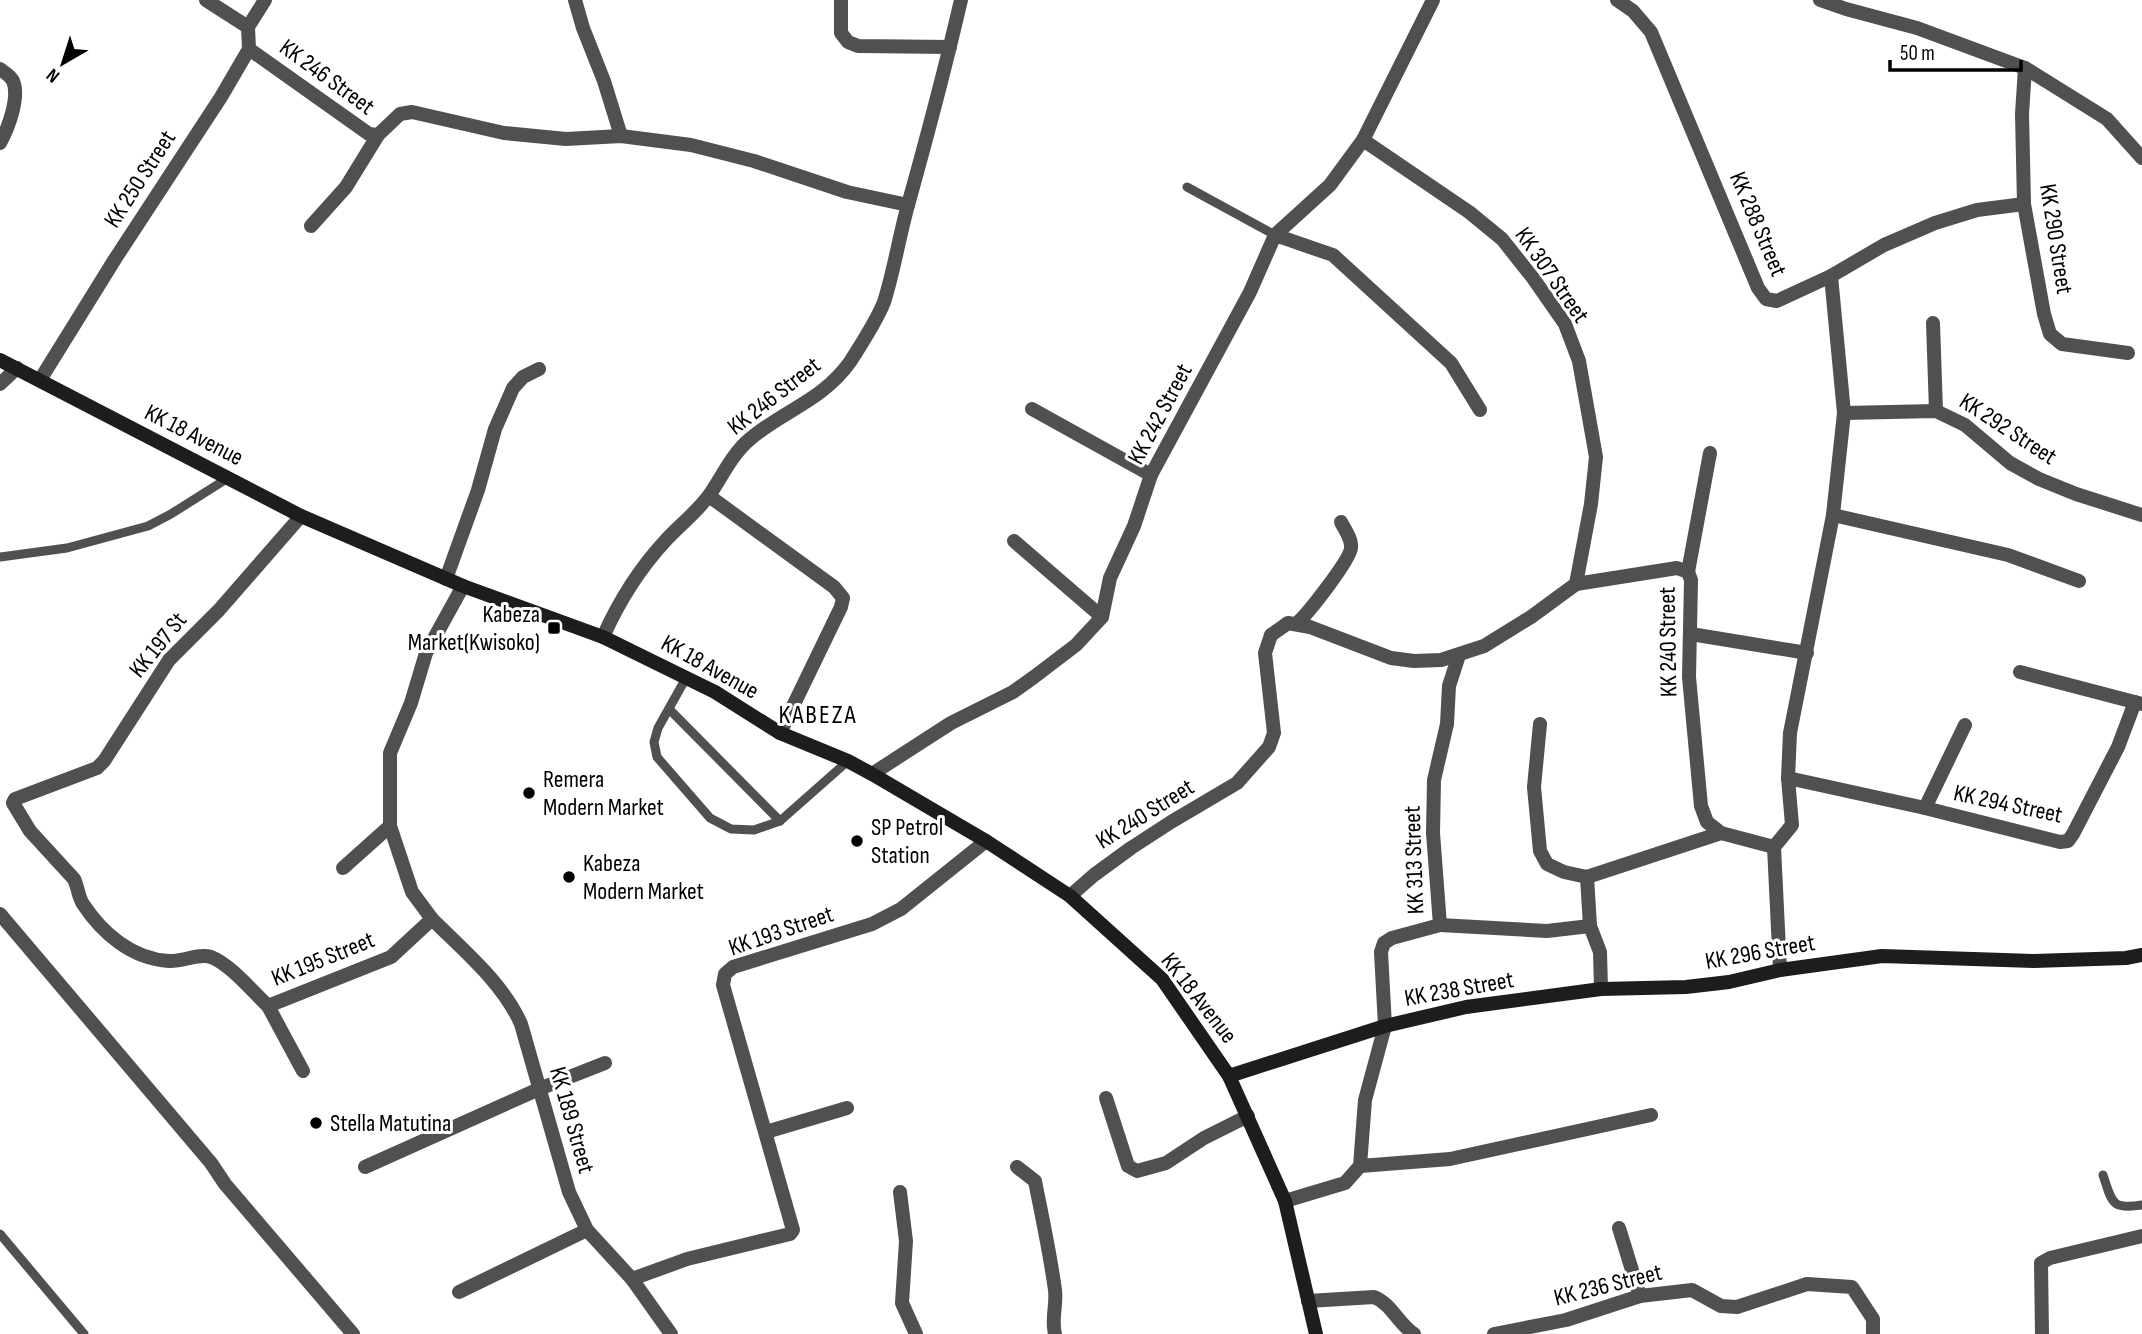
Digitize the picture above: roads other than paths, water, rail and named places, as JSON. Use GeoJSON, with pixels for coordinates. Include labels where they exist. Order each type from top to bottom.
{"type":"FeatureCollection","features":[{"type":"Feature","properties":{"kind":"main road","name":"KK 18 Avenue"},"geometry":{"type":"LineString","coordinates":[[0,360],[301,516],[463,586],[603,636],[715,692],[780,733],[848,761],[872,774],[986,841],[1070,896],[1162,979],[1229,1076],[1285,1201],[1316,1334]]}},
{"type":"Feature","properties":{"kind":"main road","name":"KK 296 Street"},"geometry":{"type":"LineString","coordinates":[[1601,989],[1686,987],[1729,982],[1780,970],[1882,956],[2034,961],[2126,958],[2142,955]]}},
{"type":"Feature","properties":{"kind":"main road","name":"KK 238 Street"},"geometry":{"type":"LineString","coordinates":[[1385,1026],[1466,1007],[1601,989]]}},
{"type":"Feature","properties":{"kind":"main road"},"geometry":{"type":"LineString","coordinates":[[1229,1076],[1385,1026]]}},
{"type":"Feature","properties":{"kind":"street"},"geometry":{"type":"LineString","coordinates":[[206,0],[248,27]]}},
{"type":"Feature","properties":{"kind":"street"},"geometry":{"type":"LineString","coordinates":[[250,49],[248,27],[265,0]]}},
{"type":"Feature","properties":{"kind":"street"},"geometry":{"type":"LineString","coordinates":[[575,0],[621,136]]}},
{"type":"Feature","properties":{"kind":"street"},"geometry":{"type":"LineString","coordinates":[[841,0],[841,33],[848,42],[858,46],[950,47]]}},
{"type":"Feature","properties":{"kind":"street"},"geometry":{"type":"LineString","coordinates":[[908,205],[926,144],[961,0]]}},
{"type":"Feature","properties":{"kind":"street"},"geometry":{"type":"LineString","coordinates":[[1433,0],[1363,140],[1330,185],[1275,235],[1333,255],[1451,363],[1480,410]]}},
{"type":"Feature","properties":{"kind":"street","name":"KK 288 Street"},"geometry":{"type":"LineString","coordinates":[[1617,0],[1633,11],[1651,33],[1758,288],[1766,299],[1777,301],[1831,276],[1884,245],[1935,223],[1977,210],[2024,204]]}},
{"type":"Feature","properties":{"kind":"street"},"geometry":{"type":"LineString","coordinates":[[1821,0],[1917,28],[2025,68],[2107,119],[2142,158]]}},
{"type":"Feature","properties":{"kind":"street","name":"KK 246 Street"},"geometry":{"type":"LineString","coordinates":[[250,49],[369,134],[378,135],[400,114],[412,111],[504,133],[565,139],[621,136],[691,145],[754,161],[847,192],[908,205],[883,304],[849,363],[822,391],[747,441],[730,461],[709,496],[664,542],[637,575],[615,610],[603,636]]}},
{"type":"Feature","properties":{"kind":"street","name":"KK 250 Street"},"geometry":{"type":"LineString","coordinates":[[40,380],[250,49]]}},
{"type":"Feature","properties":{"kind":"street","name":"KK 290 Street"},"geometry":{"type":"LineString","coordinates":[[2025,68],[2022,114],[2024,204],[2050,334],[2063,344],[2128,353]]}},
{"type":"Feature","properties":{"kind":"street"},"geometry":{"type":"LineString","coordinates":[[0,69],[10,76],[15,84],[10,123],[0,143]]}},
{"type":"Feature","properties":{"kind":"street"},"geometry":{"type":"LineString","coordinates":[[311,226],[346,187],[378,135]]}},
{"type":"Feature","properties":{"kind":"street","name":"KK 307 Street"},"geometry":{"type":"LineString","coordinates":[[1363,140],[1469,212],[1502,239],[1565,324],[1579,361],[1596,457],[1591,504],[1576,584]]}},
{"type":"Feature","properties":{"kind":"street","name":"KK 242 Street"},"geometry":{"type":"LineString","coordinates":[[1102,617],[1110,578],[1133,526],[1151,475],[1250,292],[1275,235]]}},
{"type":"Feature","properties":{"kind":"street"},"geometry":{"type":"LineString","coordinates":[[1780,970],[1774,847],[1792,825],[1788,778],[1790,733],[1833,515],[1844,413],[1831,276]]}},
{"type":"Feature","properties":{"kind":"street"},"geometry":{"type":"LineString","coordinates":[[1933,323],[1936,411]]}},
{"type":"Feature","properties":{"kind":"street"},"geometry":{"type":"LineString","coordinates":[[0,384],[17,368]]}},
{"type":"Feature","properties":{"kind":"street"},"geometry":{"type":"LineString","coordinates":[[446,579],[478,490],[495,429],[508,398],[523,377],[539,369]]}},
{"type":"Feature","properties":{"kind":"street"},"geometry":{"type":"LineString","coordinates":[[1032,409],[1151,475]]}},
{"type":"Feature","properties":{"kind":"street","name":"KK 292 Street"},"geometry":{"type":"LineString","coordinates":[[1844,413],[1936,411],[1965,425],[2010,463],[2039,479],[2076,495],[2142,515]]}},
{"type":"Feature","properties":{"kind":"street"},"geometry":{"type":"LineString","coordinates":[[1688,572],[1710,453]]}},
{"type":"Feature","properties":{"kind":"street"},"geometry":{"type":"LineString","coordinates":[[709,496],[834,587],[843,598],[780,733]]}},
{"type":"Feature","properties":{"kind":"street"},"geometry":{"type":"LineString","coordinates":[[1833,515],[2008,555],[2079,580]]}},
{"type":"Feature","properties":{"kind":"street","name":"KK 197 St"},"geometry":{"type":"LineString","coordinates":[[268,1006],[214,959],[205,956],[158,960],[125,948],[105,931],[81,902],[74,879],[30,831],[13,803],[15,799],[97,768],[169,660],[219,610],[301,516]]}},
{"type":"Feature","properties":{"kind":"street"},"geometry":{"type":"LineString","coordinates":[[1297,623],[1349,556],[1350,541],[1341,522]]}},
{"type":"Feature","properties":{"kind":"street"},"geometry":{"type":"LineString","coordinates":[[872,774],[951,723],[1013,692],[1076,645],[1102,617],[1014,541]]}},
{"type":"Feature","properties":{"kind":"street","name":"KK 240 Street"},"geometry":{"type":"LineString","coordinates":[[1070,896],[1131,848],[1237,783],[1269,747],[1274,733],[1265,653],[1271,635],[1288,623],[1297,623],[1391,658],[1441,660],[1485,646],[1576,584],[1677,568],[1688,572],[1691,580],[1689,677],[1701,806],[1707,822],[1721,833]]}},
{"type":"Feature","properties":{"kind":"street"},"geometry":{"type":"LineString","coordinates":[[432,919],[412,892],[390,826],[390,753],[411,703],[426,653],[463,586]]}},
{"type":"Feature","properties":{"kind":"street"},"geometry":{"type":"LineString","coordinates":[[1691,634],[1807,653]]}},
{"type":"Feature","properties":{"kind":"street","name":"KK 313 Street"},"geometry":{"type":"LineString","coordinates":[[1385,1026],[1381,952],[1384,943],[1392,938],[1440,925],[1433,833],[1434,780],[1447,724],[1449,686],[1459,655]]}},
{"type":"Feature","properties":{"kind":"street"},"geometry":{"type":"LineString","coordinates":[[2020,673],[2138,703]]}},
{"type":"Feature","properties":{"kind":"street","name":"KK 294 Street"},"geometry":{"type":"LineString","coordinates":[[1788,778],[1925,808],[2060,842],[2068,841],[2138,703]]}},
{"type":"Feature","properties":{"kind":"street"},"geometry":{"type":"LineString","coordinates":[[1541,724],[1534,786],[1540,850],[1547,864],[1564,872],[1587,877],[1721,833],[1774,847]]}},
{"type":"Feature","properties":{"kind":"street"},"geometry":{"type":"LineString","coordinates":[[1925,808],[1965,725]]}},
{"type":"Feature","properties":{"kind":"street"},"geometry":{"type":"LineString","coordinates":[[343,868],[390,826]]}},
{"type":"Feature","properties":{"kind":"street","name":"KK 193 Street"},"geometry":{"type":"LineString","coordinates":[[632,1279],[687,1259],[790,1234],[793,1230],[723,985],[725,974],[733,967],[887,918],[986,841]]}},
{"type":"Feature","properties":{"kind":"street"},"geometry":{"type":"LineString","coordinates":[[1587,877],[1590,926],[1600,952],[1601,989]]}},
{"type":"Feature","properties":{"kind":"street"},"geometry":{"type":"LineString","coordinates":[[0,914],[353,1334]]}},
{"type":"Feature","properties":{"kind":"street","name":"KK 195 Street"},"geometry":{"type":"LineString","coordinates":[[303,1071],[268,1006],[391,957],[432,919]]}},
{"type":"Feature","properties":{"kind":"street","name":"KK 189 Street"},"geometry":{"type":"LineString","coordinates":[[432,919],[480,967],[515,1010],[569,1192],[587,1230],[632,1279],[671,1334]]}},
{"type":"Feature","properties":{"kind":"street"},"geometry":{"type":"LineString","coordinates":[[1440,925],[1546,931],[1590,926]]}},
{"type":"Feature","properties":{"kind":"street","name":"KK 238 Street"},"geometry":{"type":"LineString","coordinates":[[1360,1166],[1365,1100],[1385,1026]]}},
{"type":"Feature","properties":{"kind":"street"},"geometry":{"type":"LineString","coordinates":[[365,1167],[539,1089],[605,1063]]}},
{"type":"Feature","properties":{"kind":"street"},"geometry":{"type":"LineString","coordinates":[[1106,1098],[1128,1166],[1137,1171],[1166,1163],[1204,1138],[1248,1116]]}},
{"type":"Feature","properties":{"kind":"street"},"geometry":{"type":"LineString","coordinates":[[766,1132],[847,1108]]}},
{"type":"Feature","properties":{"kind":"street"},"geometry":{"type":"LineString","coordinates":[[1285,1201],[1345,1182],[1360,1166],[1450,1159],[1651,1115]]}},
{"type":"Feature","properties":{"kind":"street"},"geometry":{"type":"LineString","coordinates":[[1017,1167],[1035,1181],[1056,1296],[1053,1326],[1055,1334]]}},
{"type":"Feature","properties":{"kind":"street"},"geometry":{"type":"LineString","coordinates":[[900,1192],[906,1241],[902,1303],[916,1334]]}},
{"type":"Feature","properties":{"kind":"street"},"geometry":{"type":"LineString","coordinates":[[1619,1228],[1640,1296]]}},
{"type":"Feature","properties":{"kind":"street"},"geometry":{"type":"LineString","coordinates":[[458,1292],[587,1230]]}},
{"type":"Feature","properties":{"kind":"street"},"geometry":{"type":"LineString","coordinates":[[2042,1334],[2041,1263],[2050,1258],[2142,1236]]}},
{"type":"Feature","properties":{"kind":"street","name":"KK 236 Street"},"geometry":{"type":"LineString","coordinates":[[1494,1334],[1566,1320],[1640,1296],[1692,1290],[1721,1306],[1737,1307],[1807,1284],[1853,1287],[1873,1319],[1873,1334]]}},
{"type":"Feature","properties":{"kind":"street"},"geometry":{"type":"LineString","coordinates":[[1308,1301],[1374,1297],[1384,1301],[1404,1328],[1413,1334]]}},
{"type":"Feature","properties":{"kind":"lane"},"geometry":{"type":"LineString","coordinates":[[1187,187],[1275,235]]}},
{"type":"Feature","properties":{"kind":"lane"},"geometry":{"type":"LineString","coordinates":[[0,557],[67,548],[148,526],[228,478]]}},
{"type":"Feature","properties":{"kind":"lane"},"geometry":{"type":"LineString","coordinates":[[686,678],[658,728],[654,742],[657,757],[710,818],[730,829],[754,830],[780,821],[848,761]]}},
{"type":"Feature","properties":{"kind":"lane"},"geometry":{"type":"LineString","coordinates":[[669,709],[780,821]]}},
{"type":"Feature","properties":{"kind":"lane"},"geometry":{"type":"LineString","coordinates":[[2103,1175],[2115,1203],[2123,1208],[2142,1205]]}},
{"type":"Feature","properties":{"kind":"lane"},"geometry":{"type":"LineString","coordinates":[[0,1234],[84,1334]]}},
{"type":"Feature","properties":{"kind":"place","name":"Kabeza Market(Kwisoko)"},"geometry":{"type":"Point","coordinates":[554,628]}},
{"type":"Feature","properties":{"kind":"place","name":"Remera Modern Market"},"geometry":{"type":"Point","coordinates":[529,793]}},
{"type":"Feature","properties":{"kind":"place","name":"SP Petrol Station"},"geometry":{"type":"Point","coordinates":[857,841]}},
{"type":"Feature","properties":{"kind":"place","name":"Kabeza Modern Market"},"geometry":{"type":"Point","coordinates":[569,877]}},
{"type":"Feature","properties":{"kind":"place","name":"Stella Matutina"},"geometry":{"type":"Point","coordinates":[316,1123]}},
{"type":"Feature","properties":{"kind":"district","name":"KABEZA"},"geometry":{"type":"Point","coordinates":[818,715]}}]}
